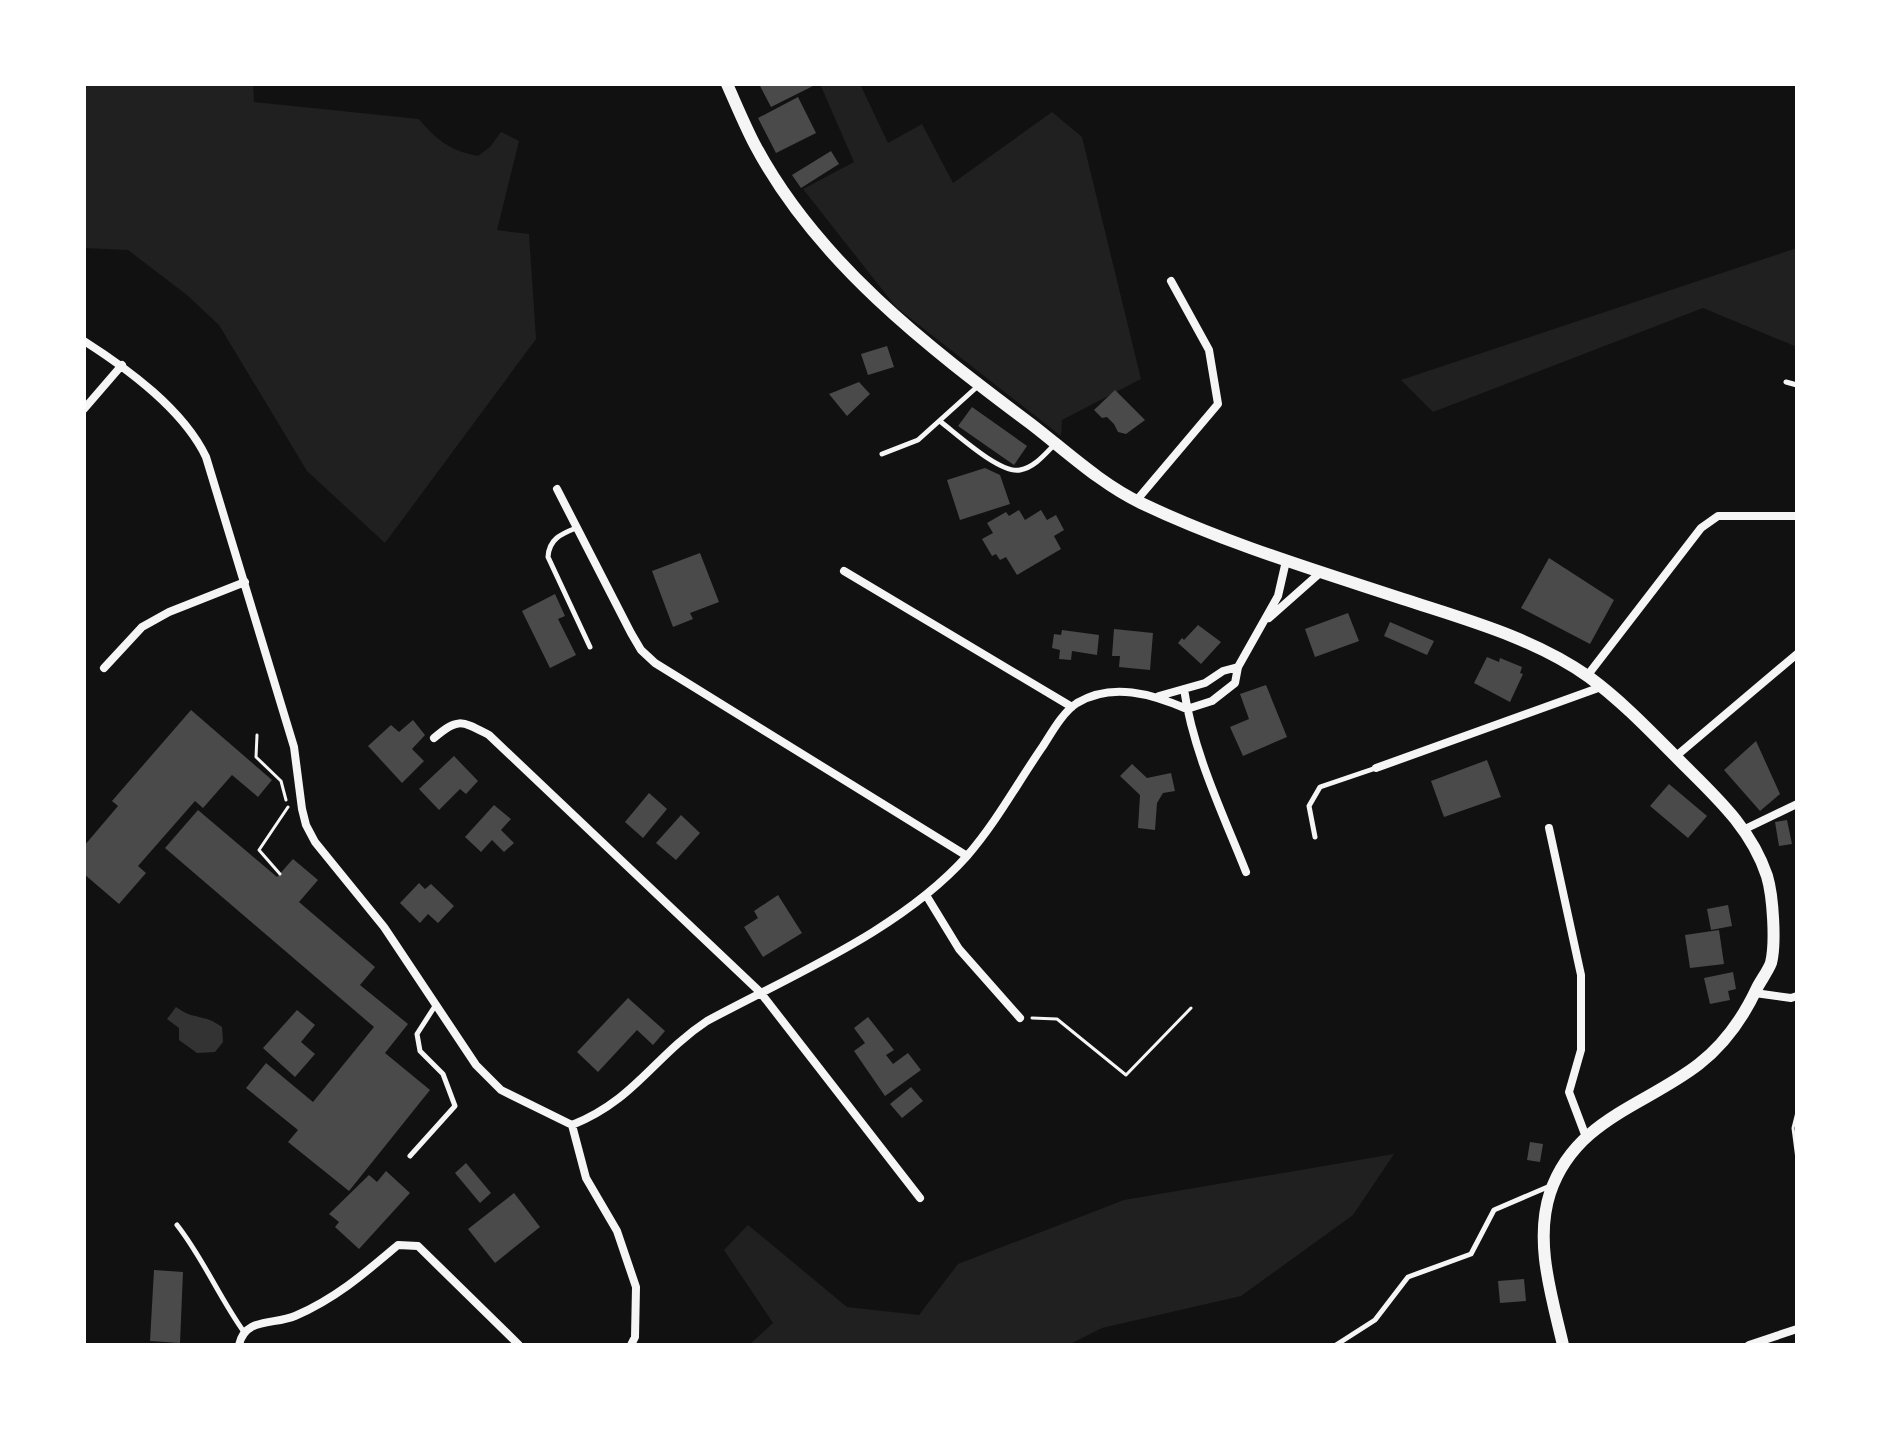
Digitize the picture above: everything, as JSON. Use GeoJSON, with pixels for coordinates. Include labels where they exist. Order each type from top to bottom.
{"type":"FeatureCollection","features":[{"type":"Feature","properties":{"kind":"street"},"geometry":{"type":"LineString","coordinates":[[727,84],[756,146],[784,191],[827,248],[952,366],[1055,443],[1136,501],[1286,561],[1489,626],[1587,676],[1635,716],[1745,829],[1768,879],[1772,916],[1771,961],[1736,1029],[1698,1065],[1618,1112],[1586,1137],[1570,1156],[1555,1184],[1546,1214],[1545,1265],[1563,1345]]}},
{"type":"Feature","properties":{"kind":"street"},"geometry":{"type":"LineString","coordinates":[[1136,501],[1218,404],[1209,350],[1171,281]]}},
{"type":"Feature","properties":{"kind":"street"},"geometry":{"type":"LineString","coordinates":[[84,341],[122,365],[196,437],[206,457],[294,747],[306,825],[315,842],[384,927],[476,1065],[501,1090],[572,1125],[598,1115],[614,1104],[637,1086],[681,1038],[707,1021],[895,919],[926,895],[967,856],[1072,707],[1095,695],[1118,691],[1158,697],[1187,709],[1212,701],[1235,683],[1238,667],[1278,596],[1286,561]]}},
{"type":"Feature","properties":{"kind":"street"},"geometry":{"type":"LineString","coordinates":[[84,409],[122,365]]}},
{"type":"Feature","properties":{"kind":"street"},"geometry":{"type":"LineString","coordinates":[[557,489],[631,633],[641,650],[655,663],[967,856]]}},
{"type":"Feature","properties":{"kind":"street"},"geometry":{"type":"LineString","coordinates":[[1587,676],[1701,528],[1718,516],[1797,516]]}},
{"type":"Feature","properties":{"kind":"street"},"geometry":{"type":"LineString","coordinates":[[844,571],[1072,707]]}},
{"type":"Feature","properties":{"kind":"street"},"geometry":{"type":"LineString","coordinates":[[1265,622],[1321,572]]}},
{"type":"Feature","properties":{"kind":"street"},"geometry":{"type":"LineString","coordinates":[[104,668],[142,627],[169,612],[245,582]]}},
{"type":"Feature","properties":{"kind":"street"},"geometry":{"type":"LineString","coordinates":[[1675,757],[1797,654]]}},
{"type":"Feature","properties":{"kind":"street"},"geometry":{"type":"LineString","coordinates":[[1158,697],[1238,667]]}},
{"type":"Feature","properties":{"kind":"street"},"geometry":{"type":"LineString","coordinates":[[1376,768],[1601,687]]}},
{"type":"Feature","properties":{"kind":"street"},"geometry":{"type":"LineString","coordinates":[[1184,689],[1187,709],[1215,795],[1246,872]]}},
{"type":"Feature","properties":{"kind":"street"},"geometry":{"type":"LineString","coordinates":[[434,738],[450,724],[463,722],[489,735],[760,992],[920,1198]]}},
{"type":"Feature","properties":{"kind":"street"},"geometry":{"type":"LineString","coordinates":[[1745,829],[1797,804]]}},
{"type":"Feature","properties":{"kind":"street"},"geometry":{"type":"LineString","coordinates":[[1549,828],[1581,975],[1581,1050],[1569,1092],[1586,1137]]}},
{"type":"Feature","properties":{"kind":"street"},"geometry":{"type":"LineString","coordinates":[[926,895],[959,949],[1020,1018]]}},
{"type":"Feature","properties":{"kind":"street"},"geometry":{"type":"LineString","coordinates":[[1755,993],[1791,998],[1797,996]]}},
{"type":"Feature","properties":{"kind":"street"},"geometry":{"type":"LineString","coordinates":[[572,1125],[586,1178],[617,1231],[636,1287],[635,1337],[631,1345]]}},
{"type":"Feature","properties":{"kind":"street"},"geometry":{"type":"LineString","coordinates":[[239,1345],[244,1332],[251,1325],[292,1318],[320,1304],[355,1283],[398,1245],[418,1246],[519,1345]]}},
{"type":"Feature","properties":{"kind":"street"},"geometry":{"type":"LineString","coordinates":[[1749,1345],[1797,1329]]}},
{"type":"Feature","properties":{"kind":"lane"},"geometry":{"type":"LineString","coordinates":[[1786,382],[1797,385]]}},
{"type":"Feature","properties":{"kind":"lane"},"geometry":{"type":"LineString","coordinates":[[882,454],[918,440],[979,386]]}},
{"type":"Feature","properties":{"kind":"lane"},"geometry":{"type":"LineString","coordinates":[[941,422],[1006,470],[1021,470],[1035,464],[1055,443]]}},
{"type":"Feature","properties":{"kind":"lane"},"geometry":{"type":"LineString","coordinates":[[577,527],[552,542],[548,557],[590,647]]}},
{"type":"Feature","properties":{"kind":"lane"},"geometry":{"type":"LineString","coordinates":[[1315,837],[1309,806],[1320,787],[1376,768]]}},
{"type":"Feature","properties":{"kind":"lane"},"geometry":{"type":"LineString","coordinates":[[410,1156],[455,1106],[443,1074],[420,1051],[417,1034],[435,1006]]}},
{"type":"Feature","properties":{"kind":"lane"},"geometry":{"type":"LineString","coordinates":[[1336,1345],[1375,1320],[1408,1277],[1471,1254],[1494,1210],[1555,1184]]}},
{"type":"Feature","properties":{"kind":"lane"},"geometry":{"type":"LineString","coordinates":[[177,1225],[196,1249],[229,1311],[244,1332]]}},
{"type":"Feature","properties":{"kind":"path"},"geometry":{"type":"LineString","coordinates":[[257,735],[256,757],[281,781],[288,806],[259,850],[280,874]]}},
{"type":"Feature","properties":{"kind":"path"},"geometry":{"type":"LineString","coordinates":[[1020,1018],[1057,1019],[1126,1075],[1191,1008]]}},
{"type":"Feature","properties":{"kind":"path"},"geometry":{"type":"LineString","coordinates":[[1797,1112],[1793,1128],[1797,1159]]}},
{"type":"Feature","properties":{"kind":"shaded area"},"geometry":{"type":"Polygon","coordinates":[[[84,84],[253,84],[254,102],[419,119],[445,144],[478,156],[490,147],[501,132],[519,141],[497,230],[529,234],[536,339],[385,543],[307,471],[219,325],[187,295],[128,250],[84,248],[84,84]]]}},
{"type":"Feature","properties":{"kind":"shaded area"},"geometry":{"type":"Polygon","coordinates":[[[820,84],[860,84],[888,143],[922,124],[953,183],[1052,112],[1082,137],[1141,379],[1062,420],[1061,436],[896,307],[803,189],[854,162],[820,84]]]}},
{"type":"Feature","properties":{"kind":"shaded area"},"geometry":{"type":"Polygon","coordinates":[[[1797,248],[1797,347],[1703,308],[1433,412],[1401,380],[1797,248]]]}},
{"type":"Feature","properties":{"kind":"shaded area"},"geometry":{"type":"Polygon","coordinates":[[[176,1007],[222,1027],[223,1042],[215,1052],[197,1053],[179,1040],[179,1028],[167,1019],[176,1007]]]}},
{"type":"Feature","properties":{"kind":"shaded area"},"geometry":{"type":"Polygon","coordinates":[[[1394,1154],[1353,1215],[1241,1296],[1102,1328],[1068,1345],[749,1345],[773,1323],[724,1250],[748,1225],[847,1307],[919,1315],[958,1264],[1124,1200],[1394,1154]]]}},
{"type":"Feature","properties":{"kind":"building"},"geometry":{"type":"Polygon","coordinates":[[[759,84],[817,84],[771,107],[759,84]]]}},
{"type":"Feature","properties":{"kind":"building"},"geometry":{"type":"Polygon","coordinates":[[[798,97],[816,133],[776,153],[758,118],[798,97]]]}},
{"type":"Feature","properties":{"kind":"building"},"geometry":{"type":"Polygon","coordinates":[[[831,151],[839,164],[801,188],[792,175],[831,151]]]}},
{"type":"Feature","properties":{"kind":"building"},"geometry":{"type":"Polygon","coordinates":[[[887,346],[894,367],[868,375],[861,354],[887,346]]]}},
{"type":"Feature","properties":{"kind":"building"},"geometry":{"type":"Polygon","coordinates":[[[859,382],[870,394],[847,416],[829,394],[859,382]]]}},
{"type":"Feature","properties":{"kind":"building"},"geometry":{"type":"Polygon","coordinates":[[[1115,390],[1145,420],[1126,434],[1118,432],[1107,417],[1102,418],[1094,410],[1115,390]]]}},
{"type":"Feature","properties":{"kind":"building"},"geometry":{"type":"Polygon","coordinates":[[[972,407],[1027,446],[1014,465],[958,426],[972,407]]]}},
{"type":"Feature","properties":{"kind":"building"},"geometry":{"type":"Polygon","coordinates":[[[985,468],[1000,475],[1010,504],[960,520],[947,480],[985,468]]]}},
{"type":"Feature","properties":{"kind":"building"},"geometry":{"type":"Polygon","coordinates":[[[1019,510],[1025,520],[1041,510],[1047,520],[1056,515],[1064,530],[1054,536],[1061,549],[1017,575],[1006,557],[1000,560],[996,554],[992,556],[982,539],[993,533],[987,523],[1006,512],[1009,516],[1019,510]]]}},
{"type":"Feature","properties":{"kind":"building"},"geometry":{"type":"Polygon","coordinates":[[[700,553],[719,602],[690,613],[693,619],[673,627],[652,571],[700,553]]]}},
{"type":"Feature","properties":{"kind":"building"},"geometry":{"type":"Polygon","coordinates":[[[1549,558],[1614,600],[1590,644],[1521,608],[1549,558]]]}},
{"type":"Feature","properties":{"kind":"building"},"geometry":{"type":"Polygon","coordinates":[[[555,594],[565,616],[558,619],[576,655],[550,668],[522,611],[555,594]]]}},
{"type":"Feature","properties":{"kind":"building"},"geometry":{"type":"Polygon","coordinates":[[[1348,613],[1359,641],[1315,657],[1305,629],[1348,613]]]}},
{"type":"Feature","properties":{"kind":"building"},"geometry":{"type":"Polygon","coordinates":[[[1390,622],[1434,641],[1427,655],[1384,636],[1390,622]]]}},
{"type":"Feature","properties":{"kind":"building"},"geometry":{"type":"Polygon","coordinates":[[[1198,625],[1221,642],[1201,664],[1178,643],[1198,625]]]}},
{"type":"Feature","properties":{"kind":"building"},"geometry":{"type":"Polygon","coordinates":[[[1114,629],[1153,633],[1150,670],[1119,667],[1120,656],[1112,656],[1114,629]]]}},
{"type":"Feature","properties":{"kind":"building"},"geometry":{"type":"Polygon","coordinates":[[[1062,630],[1099,635],[1097,655],[1072,651],[1071,660],[1059,659],[1060,650],[1052,648],[1054,634],[1061,635],[1062,630]]]}},
{"type":"Feature","properties":{"kind":"building"},"geometry":{"type":"Polygon","coordinates":[[[1487,657],[1499,662],[1500,658],[1522,667],[1520,673],[1523,674],[1510,702],[1474,683],[1487,657]]]}},
{"type":"Feature","properties":{"kind":"building"},"geometry":{"type":"Polygon","coordinates":[[[1266,685],[1287,737],[1243,756],[1230,727],[1249,719],[1240,694],[1266,685]]]}},
{"type":"Feature","properties":{"kind":"building"},"geometry":{"type":"Polygon","coordinates":[[[191,710],[272,780],[258,797],[232,775],[203,808],[195,801],[138,866],[146,873],[119,904],[84,874],[84,846],[118,806],[112,801],[191,710]]]}},
{"type":"Feature","properties":{"kind":"building"},"geometry":{"type":"Polygon","coordinates":[[[413,720],[425,735],[412,749],[424,761],[402,783],[368,746],[391,725],[399,732],[413,720]]]}},
{"type":"Feature","properties":{"kind":"building"},"geometry":{"type":"Polygon","coordinates":[[[1756,741],[1780,794],[1760,811],[1724,770],[1756,741]]]}},
{"type":"Feature","properties":{"kind":"building"},"geometry":{"type":"Polygon","coordinates":[[[454,756],[478,781],[466,794],[460,789],[439,810],[419,789],[454,756]]]}},
{"type":"Feature","properties":{"kind":"building"},"geometry":{"type":"Polygon","coordinates":[[[1487,760],[1501,797],[1444,817],[1431,781],[1487,760]]]}},
{"type":"Feature","properties":{"kind":"building"},"geometry":{"type":"Polygon","coordinates":[[[1132,764],[1147,778],[1171,773],[1175,791],[1163,793],[1157,803],[1155,830],[1138,828],[1140,795],[1120,776],[1132,764]]]}},
{"type":"Feature","properties":{"kind":"building"},"geometry":{"type":"Polygon","coordinates":[[[1669,784],[1707,816],[1688,838],[1650,806],[1669,784]]]}},
{"type":"Feature","properties":{"kind":"building"},"geometry":{"type":"Polygon","coordinates":[[[649,793],[667,809],[643,838],[625,822],[649,793]]]}},
{"type":"Feature","properties":{"kind":"building"},"geometry":{"type":"Polygon","coordinates":[[[494,805],[511,819],[501,830],[514,843],[504,852],[492,840],[481,852],[465,837],[494,805]]]}},
{"type":"Feature","properties":{"kind":"building"},"geometry":{"type":"Polygon","coordinates":[[[198,810],[277,877],[293,859],[318,880],[299,902],[375,967],[360,985],[408,1024],[385,1053],[430,1090],[349,1191],[288,1142],[298,1130],[246,1088],[266,1063],[313,1102],[374,1027],[165,848],[198,810]]]}},
{"type":"Feature","properties":{"kind":"building"},"geometry":{"type":"Polygon","coordinates":[[[681,815],[700,833],[676,860],[656,843],[681,815]]]}},
{"type":"Feature","properties":{"kind":"building"},"geometry":{"type":"Polygon","coordinates":[[[1787,820],[1792,844],[1779,846],[1775,822],[1787,820]]]}},
{"type":"Feature","properties":{"kind":"building"},"geometry":{"type":"Polygon","coordinates":[[[419,883],[425,889],[431,884],[454,906],[438,923],[428,914],[420,923],[400,903],[419,883]]]}},
{"type":"Feature","properties":{"kind":"building"},"geometry":{"type":"Polygon","coordinates":[[[778,895],[802,933],[763,957],[744,927],[758,918],[754,911],[778,895]]]}},
{"type":"Feature","properties":{"kind":"building"},"geometry":{"type":"Polygon","coordinates":[[[1728,905],[1732,926],[1711,930],[1707,909],[1728,905]]]}},
{"type":"Feature","properties":{"kind":"building"},"geometry":{"type":"Polygon","coordinates":[[[1719,930],[1724,964],[1690,968],[1685,935],[1719,930]]]}},
{"type":"Feature","properties":{"kind":"building"},"geometry":{"type":"Polygon","coordinates":[[[1733,972],[1736,989],[1728,991],[1730,1000],[1710,1004],[1704,978],[1733,972]]]}},
{"type":"Feature","properties":{"kind":"building"},"geometry":{"type":"Polygon","coordinates":[[[628,998],[665,1031],[653,1045],[637,1030],[598,1072],[577,1052],[628,998]]]}},
{"type":"Feature","properties":{"kind":"building"},"geometry":{"type":"Polygon","coordinates":[[[297,1010],[315,1025],[301,1042],[315,1054],[295,1077],[263,1048],[297,1010]]]}},
{"type":"Feature","properties":{"kind":"building"},"geometry":{"type":"Polygon","coordinates":[[[868,1017],[894,1050],[886,1055],[893,1064],[908,1053],[921,1070],[885,1096],[854,1051],[865,1043],[854,1028],[868,1017]]]}},
{"type":"Feature","properties":{"kind":"building"},"geometry":{"type":"Polygon","coordinates":[[[911,1087],[923,1101],[902,1118],[890,1104],[911,1087]]]}},
{"type":"Feature","properties":{"kind":"building"},"geometry":{"type":"Polygon","coordinates":[[[1530,1142],[1543,1144],[1540,1162],[1527,1160],[1530,1142]]]}},
{"type":"Feature","properties":{"kind":"building"},"geometry":{"type":"Polygon","coordinates":[[[466,1163],[491,1193],[480,1203],[455,1173],[466,1163]]]}},
{"type":"Feature","properties":{"kind":"building"},"geometry":{"type":"Polygon","coordinates":[[[386,1171],[410,1193],[359,1249],[335,1227],[339,1222],[329,1214],[369,1175],[377,1182],[386,1171]]]}},
{"type":"Feature","properties":{"kind":"building"},"geometry":{"type":"Polygon","coordinates":[[[514,1193],[540,1227],[495,1263],[468,1229],[514,1193]]]}},
{"type":"Feature","properties":{"kind":"building"},"geometry":{"type":"Polygon","coordinates":[[[154,1270],[183,1272],[180,1343],[150,1341],[154,1270]]]}},
{"type":"Feature","properties":{"kind":"building"},"geometry":{"type":"Polygon","coordinates":[[[1524,1279],[1526,1301],[1500,1303],[1498,1281],[1524,1279]]]}}]}
